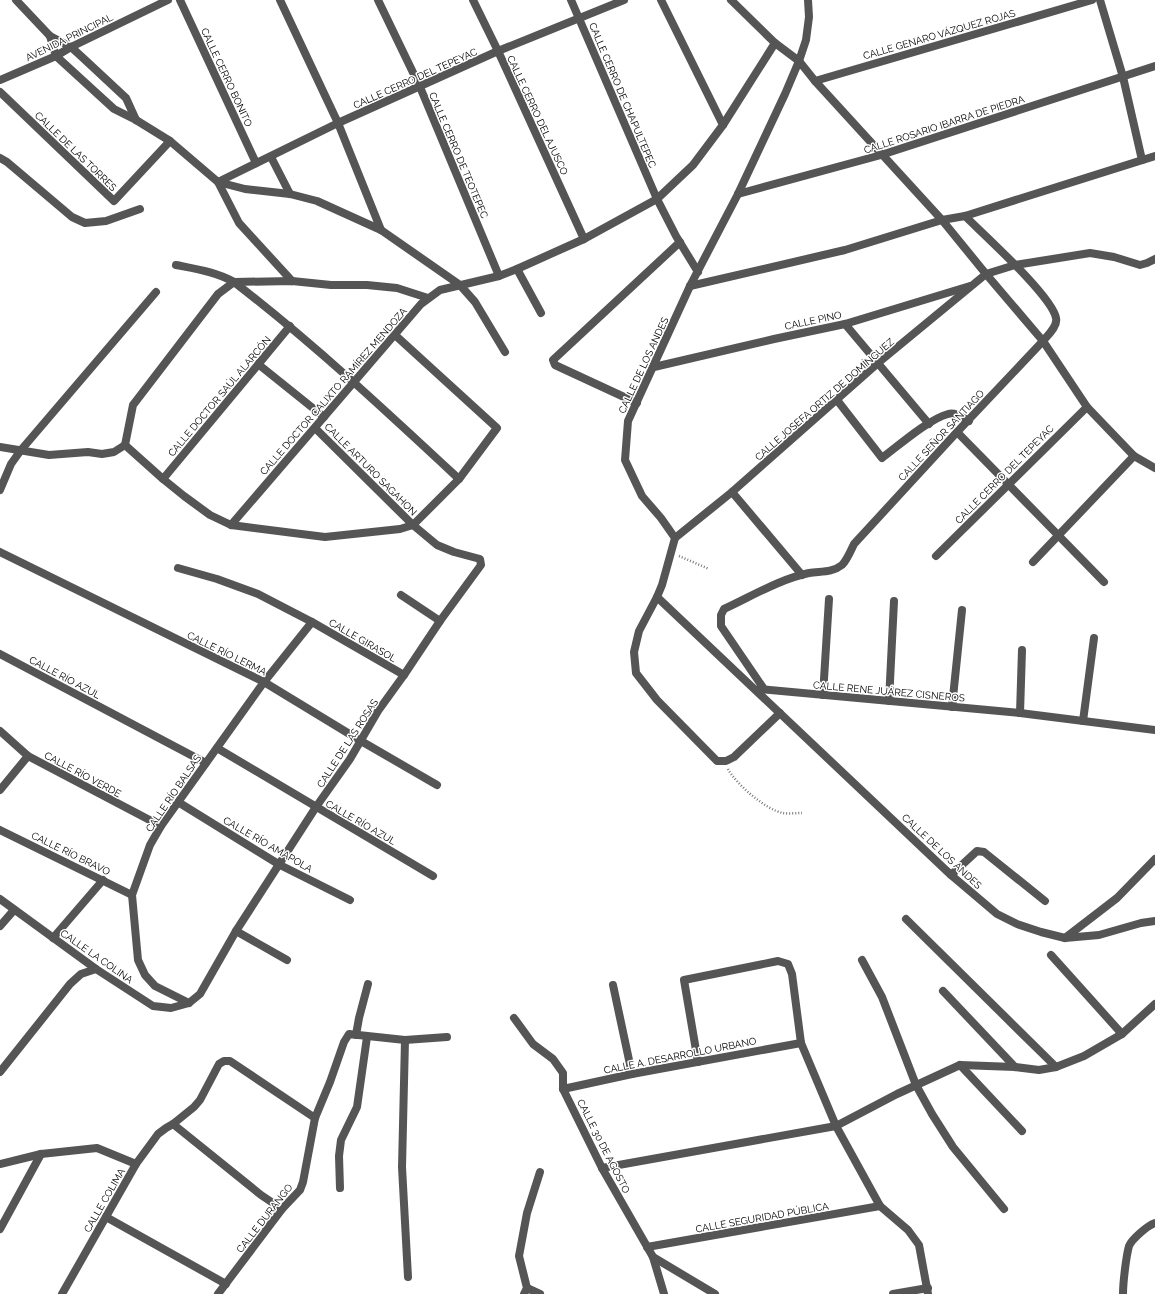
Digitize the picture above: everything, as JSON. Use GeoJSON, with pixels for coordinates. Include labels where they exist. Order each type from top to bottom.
{"type":"FeatureCollection","features":[{"type":"Feature","properties":{"kind":"street"},"geometry":{"type":"LineString","coordinates":[[16,0],[50,36],[70,47],[126,98],[136,120]]}},
{"type":"Feature","properties":{"kind":"street","name":"AVENIDA PRINCIPAL"},"geometry":{"type":"LineString","coordinates":[[0,80],[56,56],[70,47],[168,0]]}},
{"type":"Feature","properties":{"kind":"street","name":"CALLE CERRO BONITO"},"geometry":{"type":"LineString","coordinates":[[180,0],[256,163]]}},
{"type":"Feature","properties":{"kind":"street"},"geometry":{"type":"LineString","coordinates":[[280,0],[338,123],[381,230]]}},
{"type":"Feature","properties":{"kind":"street","name":"CALLE CERRO DE TEOTEPEC"},"geometry":{"type":"LineString","coordinates":[[378,0],[420,87],[499,276]]}},
{"type":"Feature","properties":{"kind":"street","name":"CALLE CERRO DEL AJUSCO"},"geometry":{"type":"LineString","coordinates":[[473,0],[584,239]]}},
{"type":"Feature","properties":{"kind":"street","name":"CALLE CERRO DE CHAPULTEPEC"},"geometry":{"type":"LineString","coordinates":[[571,0],[657,199],[698,272]]}},
{"type":"Feature","properties":{"kind":"street","name":"CALLE CERRO DEL TEPEYAC"},"geometry":{"type":"LineString","coordinates":[[218,182],[338,123],[498,51],[624,0]]}},
{"type":"Feature","properties":{"kind":"street"},"geometry":{"type":"LineString","coordinates":[[661,0],[723,125]]}},
{"type":"Feature","properties":{"kind":"street"},"geometry":{"type":"LineString","coordinates":[[731,0],[775,42],[799,61],[881,155],[942,220],[1043,341],[1087,407],[1134,456],[1155,468]]}},
{"type":"Feature","properties":{"kind":"street","name":"CALLE DE LOS ANDES"},"geometry":{"type":"LineString","coordinates":[[675,538],[661,518],[642,496],[625,460],[628,420],[654,367],[690,286],[738,194],[785,94],[806,40],[809,17],[808,0]]}},
{"type":"Feature","properties":{"kind":"street","name":"CALLE GENARO VÁZQUEZ ROJAS"},"geometry":{"type":"LineString","coordinates":[[815,81],[1092,0]]}},
{"type":"Feature","properties":{"kind":"street"},"geometry":{"type":"LineString","coordinates":[[1100,0],[1123,77],[1142,160]]}},
{"type":"Feature","properties":{"kind":"street"},"geometry":{"type":"LineString","coordinates":[[50,36],[56,56],[114,109],[170,140],[218,182],[239,223],[292,281]]}},
{"type":"Feature","properties":{"kind":"street","name":"CALLE DOCTOR CALIXTO RAMÍREZ MENDOZA"},"geometry":{"type":"LineString","coordinates":[[231,526],[353,381],[421,304],[440,290],[499,276],[517,269],[584,239],[657,199],[693,165],[723,125],[775,42]]}},
{"type":"Feature","properties":{"kind":"street","name":"CALLE ROSARIO IBARRA DE PIEDRA"},"geometry":{"type":"LineString","coordinates":[[738,194],[881,155],[1155,66]]}},
{"type":"Feature","properties":{"kind":"street","name":"CALLE DE LAS TORRES"},"geometry":{"type":"LineString","coordinates":[[0,92],[114,201],[170,140]]}},
{"type":"Feature","properties":{"kind":"street"},"geometry":{"type":"LineString","coordinates":[[690,286],[845,250],[942,220],[965,216],[1155,156]]}},
{"type":"Feature","properties":{"kind":"street"},"geometry":{"type":"LineString","coordinates":[[270,157],[290,194]]}},
{"type":"Feature","properties":{"kind":"street"},"geometry":{"type":"LineString","coordinates":[[0,158],[7,162],[72,217],[85,223],[106,221],[140,210]]}},
{"type":"Feature","properties":{"kind":"street"},"geometry":{"type":"LineString","coordinates":[[218,182],[246,189],[290,194],[318,200],[381,230],[460,285],[475,302],[505,352]]}},
{"type":"Feature","properties":{"kind":"street"},"geometry":{"type":"LineString","coordinates":[[965,216],[1015,265]]}},
{"type":"Feature","properties":{"kind":"street"},"geometry":{"type":"LineString","coordinates":[[636,403],[555,365],[553,360],[680,242]]}},
{"type":"Feature","properties":{"kind":"street"},"geometry":{"type":"LineString","coordinates":[[986,274],[1015,265],[1090,253],[1114,256],[1140,265],[1155,259]]}},
{"type":"Feature","properties":{"kind":"street"},"geometry":{"type":"LineString","coordinates":[[176,265],[212,272],[224,276],[234,282],[290,326],[353,381],[459,480]]}},
{"type":"Feature","properties":{"kind":"street","name":"CALLE SEÑOR SANTIAGO"},"geometry":{"type":"LineString","coordinates":[[764,689],[721,626],[721,615],[724,610],[788,579],[811,572],[831,570],[842,565],[854,544],[1043,341],[1055,326],[1057,319],[1054,311],[1042,295],[1015,265]]}},
{"type":"Feature","properties":{"kind":"street"},"geometry":{"type":"LineString","coordinates":[[517,269],[541,313]]}},
{"type":"Feature","properties":{"kind":"street","name":"CALLE JOSEFA ORTIZ DE DOMÍNGUEZ"},"geometry":{"type":"LineString","coordinates":[[675,538],[732,492],[878,363],[986,274]]}},
{"type":"Feature","properties":{"kind":"street"},"geometry":{"type":"LineString","coordinates":[[0,447],[50,455],[88,452],[102,454],[114,452],[125,445],[133,405],[218,294],[234,282],[292,281],[397,288],[428,298]]}},
{"type":"Feature","properties":{"kind":"street","name":"CALLE PINO"},"geometry":{"type":"LineString","coordinates":[[654,367],[845,324],[974,285]]}},
{"type":"Feature","properties":{"kind":"street"},"geometry":{"type":"LineString","coordinates":[[0,490],[11,464],[21,450],[156,292]]}},
{"type":"Feature","properties":{"kind":"street"},"geometry":{"type":"LineString","coordinates":[[845,324],[929,424]]}},
{"type":"Feature","properties":{"kind":"street","name":"CALLE DOCTOR SAÚL ALARCÓN"},"geometry":{"type":"LineString","coordinates":[[162,479],[290,326]]}},
{"type":"Feature","properties":{"kind":"street"},"geometry":{"type":"LineString","coordinates":[[125,445],[162,479],[210,515],[231,526],[325,537],[400,529],[413,525],[459,480],[498,428],[395,335]]}},
{"type":"Feature","properties":{"kind":"street","name":"CALLE ARTURO SAGAHON"},"geometry":{"type":"LineString","coordinates":[[258,364],[324,417]]}},
{"type":"Feature","properties":{"kind":"street"},"geometry":{"type":"LineString","coordinates":[[837,400],[882,458],[929,424],[949,414],[956,414],[968,420]]}},
{"type":"Feature","properties":{"kind":"street","name":"CALLE CERRO DEL TEPEYAC"},"geometry":{"type":"LineString","coordinates":[[936,556],[1087,407]]}},
{"type":"Feature","properties":{"kind":"street","name":"CALLE ARTURO SAGAHON"},"geometry":{"type":"LineString","coordinates":[[315,428],[413,525]]}},
{"type":"Feature","properties":{"kind":"street"},"geometry":{"type":"LineString","coordinates":[[957,432],[1104,582]]}},
{"type":"Feature","properties":{"kind":"street"},"geometry":{"type":"LineString","coordinates":[[1033,562],[1134,456]]}},
{"type":"Feature","properties":{"kind":"street"},"geometry":{"type":"LineString","coordinates":[[732,492],[802,575]]}},
{"type":"Feature","properties":{"kind":"street","name":"CALLE DE LAS ROSAS"},"geometry":{"type":"LineString","coordinates":[[190,1003],[200,994],[236,932],[316,807],[350,759],[378,712],[440,621],[481,565],[480,559],[454,552],[437,545],[413,525]]}},
{"type":"Feature","properties":{"kind":"street"},"geometry":{"type":"LineString","coordinates":[[675,538],[662,585],[640,631],[634,652],[636,673],[656,700],[717,761],[726,761],[734,757],[780,713]]}},
{"type":"Feature","properties":{"kind":"street","name":"CALLE RÍO LERMA"},"geometry":{"type":"LineString","coordinates":[[0,552],[264,682],[437,785]]}},
{"type":"Feature","properties":{"kind":"street","name":"CALLE GIRASOL"},"geometry":{"type":"LineString","coordinates":[[178,568],[217,579],[258,594],[312,622],[404,675]]}},
{"type":"Feature","properties":{"kind":"street"},"geometry":{"type":"LineString","coordinates":[[401,595],[440,621]]}},
{"type":"Feature","properties":{"kind":"street"},"geometry":{"type":"LineString","coordinates":[[657,597],[754,690]]}},
{"type":"Feature","properties":{"kind":"street"},"geometry":{"type":"LineString","coordinates":[[823,695],[829,599]]}},
{"type":"Feature","properties":{"kind":"street"},"geometry":{"type":"LineString","coordinates":[[889,702],[894,601]]}},
{"type":"Feature","properties":{"kind":"street"},"geometry":{"type":"LineString","coordinates":[[952,707],[962,610]]}},
{"type":"Feature","properties":{"kind":"street","name":"CALLE RÍO BALSAS"},"geometry":{"type":"LineString","coordinates":[[190,1003],[155,986],[145,975],[138,960],[132,895],[150,845],[161,826],[264,682],[312,622]]}},
{"type":"Feature","properties":{"kind":"street"},"geometry":{"type":"LineString","coordinates":[[1083,721],[1094,638]]}},
{"type":"Feature","properties":{"kind":"street"},"geometry":{"type":"LineString","coordinates":[[1020,713],[1022,650]]}},
{"type":"Feature","properties":{"kind":"street","name":"CALLE RÍO AZUL"},"geometry":{"type":"LineString","coordinates":[[0,654],[206,762]]}},
{"type":"Feature","properties":{"kind":"street","name":"CALLE RENE JUÁREZ CISNEROS"},"geometry":{"type":"LineString","coordinates":[[754,690],[764,689],[889,702],[1020,713],[1155,730]]}},
{"type":"Feature","properties":{"kind":"street","name":"CALLE DE LOS ANDES"},"geometry":{"type":"LineString","coordinates":[[754,690],[951,874],[997,914],[1017,924],[1064,938],[1099,935],[1141,923],[1155,921]]}},
{"type":"Feature","properties":{"kind":"street","name":"CALLE RÍO VERDE"},"geometry":{"type":"LineString","coordinates":[[0,731],[28,756],[161,826]]}},
{"type":"Feature","properties":{"kind":"street","name":"CALLE RÍO AZUL"},"geometry":{"type":"LineString","coordinates":[[216,748],[433,876]]}},
{"type":"Feature","properties":{"kind":"street"},"geometry":{"type":"LineString","coordinates":[[0,790],[28,756]]}},
{"type":"Feature","properties":{"kind":"street","name":"CALLE RÍO AMAPOLA"},"geometry":{"type":"LineString","coordinates":[[178,802],[280,865],[350,900]]}},
{"type":"Feature","properties":{"kind":"street","name":"CALLE RÍO BRAVO"},"geometry":{"type":"LineString","coordinates":[[0,830],[132,895]]}},
{"type":"Feature","properties":{"kind":"street"},"geometry":{"type":"LineString","coordinates":[[951,874],[977,851],[984,852],[1045,901]]}},
{"type":"Feature","properties":{"kind":"street"},"geometry":{"type":"LineString","coordinates":[[1064,938],[1117,898],[1155,859]]}},
{"type":"Feature","properties":{"kind":"street"},"geometry":{"type":"LineString","coordinates":[[53,938],[104,880]]}},
{"type":"Feature","properties":{"kind":"street","name":"CALLE LA COLINA"},"geometry":{"type":"LineString","coordinates":[[0,899],[96,969],[153,1006],[171,1008],[190,1003]]}},
{"type":"Feature","properties":{"kind":"street"},"geometry":{"type":"LineString","coordinates":[[0,926],[14,910]]}},
{"type":"Feature","properties":{"kind":"street"},"geometry":{"type":"LineString","coordinates":[[906,919],[1056,1068]]}},
{"type":"Feature","properties":{"kind":"street"},"geometry":{"type":"LineString","coordinates":[[236,932],[287,960]]}},
{"type":"Feature","properties":{"kind":"street"},"geometry":{"type":"LineString","coordinates":[[1051,955],[1122,1034]]}},
{"type":"Feature","properties":{"kind":"street"},"geometry":{"type":"LineString","coordinates":[[862,960],[882,997],[916,1085],[932,1114],[953,1147],[1004,1209]]}},
{"type":"Feature","properties":{"kind":"street"},"geometry":{"type":"LineString","coordinates":[[698,1062],[684,980],[778,961],[788,964],[792,974],[801,1043],[836,1126],[880,1206],[908,1230],[919,1245],[928,1291],[893,1294]]}},
{"type":"Feature","properties":{"kind":"street"},"geometry":{"type":"LineString","coordinates":[[0,1072],[70,984],[81,974],[96,969]]}},
{"type":"Feature","properties":{"kind":"street","name":"CALLE DURANGO"},"geometry":{"type":"LineString","coordinates":[[218,1294],[282,1209],[300,1190],[303,1182],[315,1118],[344,1042],[352,1034],[368,984]]}},
{"type":"Feature","properties":{"kind":"street"},"geometry":{"type":"LineString","coordinates":[[613,985],[632,1074]]}},
{"type":"Feature","properties":{"kind":"street"},"geometry":{"type":"LineString","coordinates":[[943,991],[1015,1066]]}},
{"type":"Feature","properties":{"kind":"street"},"geometry":{"type":"LineString","coordinates":[[602,1168],[836,1126],[916,1085],[960,1065],[1015,1066],[1038,1070],[1056,1068],[1084,1056],[1122,1034],[1155,1004]]}},
{"type":"Feature","properties":{"kind":"street","name":"CALLE 30 DE AGOSTO"},"geometry":{"type":"LineString","coordinates":[[514,1018],[533,1044],[553,1059],[563,1073],[563,1088],[602,1168],[653,1257],[664,1294]]}},
{"type":"Feature","properties":{"kind":"street"},"geometry":{"type":"LineString","coordinates":[[352,1034],[367,1037],[404,1040],[447,1036]]}},
{"type":"Feature","properties":{"kind":"street"},"geometry":{"type":"LineString","coordinates":[[340,1188],[339,1156],[341,1140],[357,1107],[367,1037]]}},
{"type":"Feature","properties":{"kind":"street"},"geometry":{"type":"LineString","coordinates":[[404,1040],[402,1167],[408,1278]]}},
{"type":"Feature","properties":{"kind":"street","name":"CALLE A. DESARROLLO URBANO"},"geometry":{"type":"LineString","coordinates":[[563,1088],[801,1043]]}},
{"type":"Feature","properties":{"kind":"street","name":"CALLE COLIMA"},"geometry":{"type":"LineString","coordinates":[[62,1294],[136,1164],[158,1134],[194,1107],[200,1100],[219,1064],[224,1060],[230,1061],[315,1118]]}},
{"type":"Feature","properties":{"kind":"street"},"geometry":{"type":"LineString","coordinates":[[960,1065],[1022,1131]]}},
{"type":"Feature","properties":{"kind":"street"},"geometry":{"type":"LineString","coordinates":[[173,1124],[261,1195],[282,1209]]}},
{"type":"Feature","properties":{"kind":"street"},"geometry":{"type":"LineString","coordinates":[[0,1164],[41,1154],[97,1148],[136,1164]]}},
{"type":"Feature","properties":{"kind":"street"},"geometry":{"type":"LineString","coordinates":[[0,1229],[41,1154]]}},
{"type":"Feature","properties":{"kind":"street"},"geometry":{"type":"LineString","coordinates":[[540,1172],[527,1213],[519,1256],[526,1291],[540,1294]]}},
{"type":"Feature","properties":{"kind":"street","name":"CALLE SEGURIDAD PÚBLICA"},"geometry":{"type":"LineString","coordinates":[[647,1247],[880,1206]]}},
{"type":"Feature","properties":{"kind":"street"},"geometry":{"type":"LineString","coordinates":[[106,1217],[226,1284]]}},
{"type":"Feature","properties":{"kind":"street"},"geometry":{"type":"LineString","coordinates":[[1123,1294],[1130,1245],[1142,1232],[1155,1223]]}},
{"type":"Feature","properties":{"kind":"street"},"geometry":{"type":"LineString","coordinates":[[653,1257],[715,1294]]}},
{"type":"Feature","properties":{"kind":"path"},"geometry":{"type":"LineString","coordinates":[[671,553],[709,569]]}},
{"type":"Feature","properties":{"kind":"path"},"geometry":{"type":"LineString","coordinates":[[726,761],[728,770],[737,782],[755,798],[775,811],[784,813],[802,813]]}}]}
